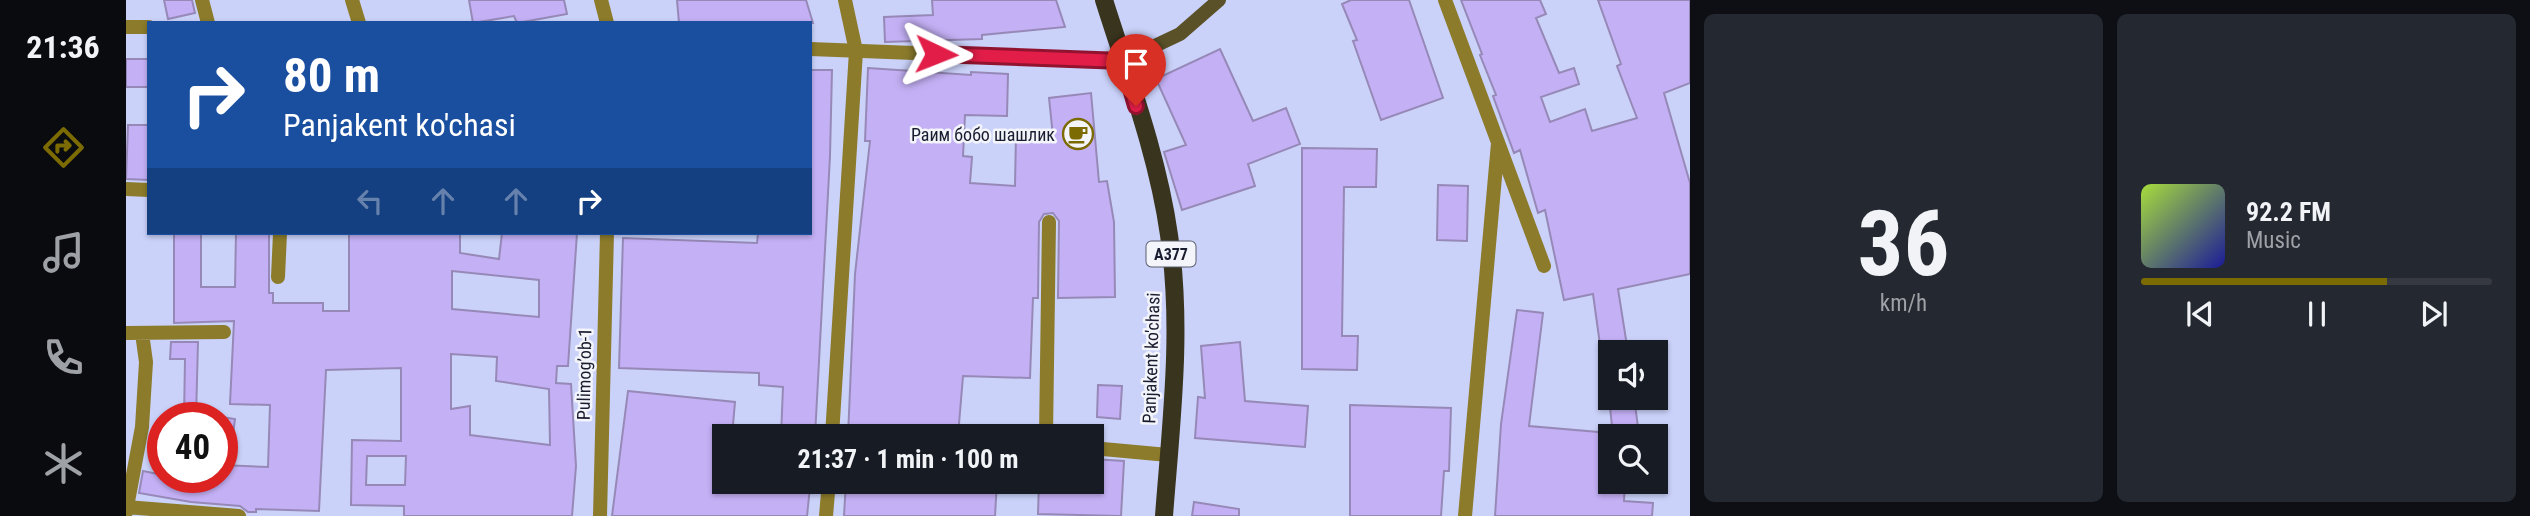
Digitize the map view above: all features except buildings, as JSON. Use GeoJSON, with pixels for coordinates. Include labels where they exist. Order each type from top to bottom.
{"type":"FeatureCollection","features":[{"type":"Feature","properties":{"kind":"main road","name":"Panjakent ko'chasi"},"geometry":{"type":"LineString","coordinates":[[1104,0],[1162,197],[1169,234],[1176,355],[1164,516]]}},
{"type":"Feature","properties":{"kind":"main road"},"geometry":{"type":"LineString","coordinates":[[1123,61],[1180,34],[1219,0]]}},
{"type":"Feature","properties":{"kind":"street"},"geometry":{"type":"LineString","coordinates":[[202,0],[207,21]]}},
{"type":"Feature","properties":{"kind":"street"},"geometry":{"type":"LineString","coordinates":[[352,0],[358,21]]}},
{"type":"Feature","properties":{"kind":"street"},"geometry":{"type":"LineString","coordinates":[[601,0],[606,21]]}},
{"type":"Feature","properties":{"kind":"street"},"geometry":{"type":"LineString","coordinates":[[833,424],[856,51],[845,0]]}},
{"type":"Feature","properties":{"kind":"street"},"geometry":{"type":"LineString","coordinates":[[1445,0],[1544,266]]}},
{"type":"Feature","properties":{"kind":"street"},"geometry":{"type":"LineString","coordinates":[[126,27],[147,27]]}},
{"type":"Feature","properties":{"kind":"street"},"geometry":{"type":"LineString","coordinates":[[812,49],[1123,61]]}},
{"type":"Feature","properties":{"kind":"street"},"geometry":{"type":"LineString","coordinates":[[1465,516],[1498,143]]}},
{"type":"Feature","properties":{"kind":"street"},"geometry":{"type":"LineString","coordinates":[[126,189],[147,190]]}},
{"type":"Feature","properties":{"kind":"street"},"geometry":{"type":"LineString","coordinates":[[1046,424],[1049,222]]}},
{"type":"Feature","properties":{"kind":"street"},"geometry":{"type":"LineString","coordinates":[[278,277],[280,235]]}},
{"type":"Feature","properties":{"kind":"street","name":"Pulimog’ob-1"},"geometry":{"type":"LineString","coordinates":[[600,516],[607,235]]}},
{"type":"Feature","properties":{"kind":"street"},"geometry":{"type":"LineString","coordinates":[[126,333],[224,332]]}},
{"type":"Feature","properties":{"kind":"street"},"geometry":{"type":"LineString","coordinates":[[142,333],[146,362],[145,395],[127,508],[239,516]]}},
{"type":"Feature","properties":{"kind":"street"},"geometry":{"type":"LineString","coordinates":[[1104,449],[1168,455]]}},
{"type":"Feature","properties":{"kind":"street"},"geometry":{"type":"LineString","coordinates":[[826,516],[828,494]]}},
{"type":"Feature","properties":{"kind":"place","name":"Раим бобо шашлик"},"geometry":{"type":"Point","coordinates":[1078,134]}},
{"type":"Feature","properties":{"kind":"route"},"geometry":{"type":"LineString","coordinates":[[936,54],[1123,61],[1136,106]]}}]}
